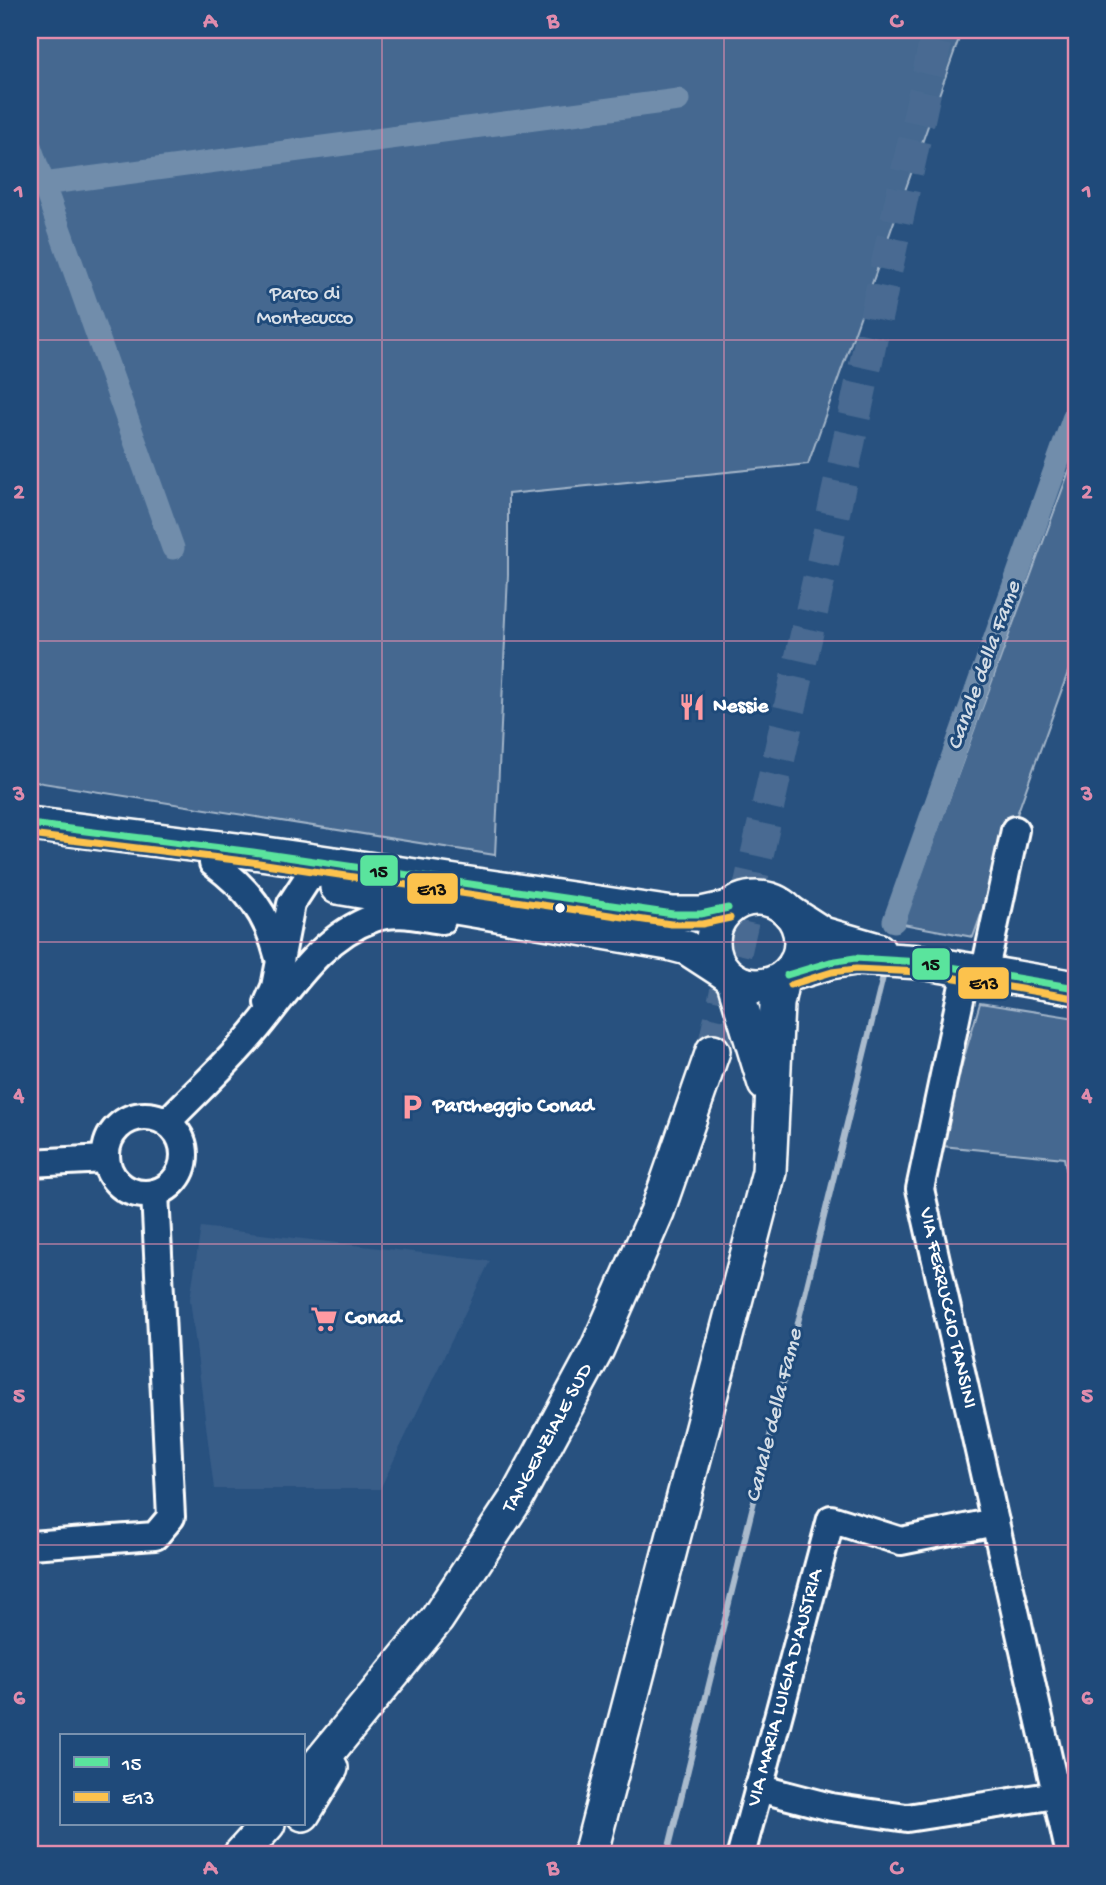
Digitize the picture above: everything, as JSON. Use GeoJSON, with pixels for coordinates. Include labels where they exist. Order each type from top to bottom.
{"type":"FeatureCollection","features":[{"type":"Feature","properties":{"kind":"main road"},"geometry":{"type":"LineString","coordinates":[[30,824],[253,852],[673,914],[701,914],[728,908],[752,898],[766,899],[854,951],[975,972],[1075,985]]}},
{"type":"Feature","properties":{"kind":"main road"},"geometry":{"type":"LineString","coordinates":[[67,830],[306,881],[668,943],[687,948],[747,986],[760,987],[854,951]]}},
{"type":"Feature","properties":{"kind":"main road"},"geometry":{"type":"LineString","coordinates":[[728,908],[713,932],[715,954],[729,976],[773,1108]]}},
{"type":"Feature","properties":{"kind":"main road"},"geometry":{"type":"LineString","coordinates":[[590,1855],[769,1172],[777,1004],[784,977],[800,953],[801,938],[797,924],[789,912]]}},
{"type":"Feature","properties":{"kind":"main road","name":"TANGENZIALE SUD"},"geometry":{"type":"LineString","coordinates":[[304,1782],[437,1619],[516,1499],[597,1349],[657,1212],[713,1051]]}},
{"type":"Feature","properties":{"kind":"main road"},"geometry":{"type":"LineString","coordinates":[[304,1812],[387,1682]]}},
{"type":"Feature","properties":{"kind":"main road"},"geometry":{"type":"LineString","coordinates":[[240,1855],[266,1826]]}},
{"type":"Feature","properties":{"kind":"main road"},"geometry":{"type":"LineString","coordinates":[[268,1855],[292,1826]]}},
{"type":"Feature","properties":{"kind":"street","name":"VIA FERRUCCIO TANSINI"},"geometry":{"type":"LineString","coordinates":[[1015,830],[975,972],[920,1189],[1070,1855]]}},
{"type":"Feature","properties":{"kind":"street"},"geometry":{"type":"LineString","coordinates":[[213,863],[237,880],[254,900],[272,931],[280,964]]}},
{"type":"Feature","properties":{"kind":"street"},"geometry":{"type":"LineString","coordinates":[[251,1035],[275,987],[291,904],[313,875],[323,873],[462,892],[523,891]]}},
{"type":"Feature","properties":{"kind":"street"},"geometry":{"type":"LineString","coordinates":[[167,1122],[251,1035],[304,969],[355,926],[392,914],[456,922],[489,912]]}},
{"type":"Feature","properties":{"kind":"street"},"geometry":{"type":"LineString","coordinates":[[155,1116],[167,1122],[181,1139],[184,1161],[174,1181],[155,1193],[129,1191],[118,1183],[110,1172],[106,1147],[111,1135],[119,1125],[130,1118],[155,1116]]}},
{"type":"Feature","properties":{"kind":"street"},"geometry":{"type":"LineString","coordinates":[[30,1163],[106,1159]]}},
{"type":"Feature","properties":{"kind":"street"},"geometry":{"type":"LineString","coordinates":[[30,1545],[155,1536],[171,1517],[155,1193]]}},
{"type":"Feature","properties":{"kind":"street","name":"VIA MARIA LUIGIA D'AUSTRIA"},"geometry":{"type":"LineString","coordinates":[[741,1855],[831,1519],[901,1541],[995,1522]]}},
{"type":"Feature","properties":{"kind":"street"},"geometry":{"type":"LineString","coordinates":[[758,1788],[831,1807],[907,1818],[1056,1795]]}},
{"type":"Feature","properties":{"kind":"shaded area","name":"Conad"},"geometry":{"type":"Polygon","coordinates":[[[201,1227],[490,1261],[380,1489],[214,1489],[190,1299],[201,1227]]]}},
{"type":"Feature","properties":{"kind":"green space","name":"Parco di Montecucco"},"geometry":{"type":"Polygon","coordinates":[[[30,30],[962,30],[808,464],[508,494],[508,575],[495,855],[30,781],[30,30]]]}},
{"type":"Feature","properties":{"kind":"green space"},"geometry":{"type":"Polygon","coordinates":[[[1076,452],[1076,650],[973,937],[903,924],[1076,452]]]}},
{"type":"Feature","properties":{"kind":"green space"},"geometry":{"type":"Polygon","coordinates":[[[980,1003],[1076,1018],[1076,1219],[1064,1158],[942,1146],[953,1095],[980,1003]]]}},
{"type":"Feature","properties":{"kind":"waterway"},"geometry":{"type":"LineString","coordinates":[[43,184],[678,100]]}},
{"type":"Feature","properties":{"kind":"waterway"},"geometry":{"type":"LineString","coordinates":[[30,146],[173,548]]}},
{"type":"Feature","properties":{"kind":"waterway","name":"Canale della Fame"},"geometry":{"type":"LineString","coordinates":[[894,921],[1076,411]]}},
{"type":"Feature","properties":{"kind":"waterway","name":"Canale della Fame"},"geometry":{"type":"LineString","coordinates":[[667,1855],[883,977]]}},
{"type":"Feature","properties":{"kind":"tunnel"},"geometry":{"type":"LineString","coordinates":[[713,1051],[938,30]]}},
{"type":"Feature","properties":{"kind":"transit line","name":"15"},"geometry":{"type":"LineString","coordinates":[[30,824],[253,852],[673,914],[701,914],[728,908]]}},
{"type":"Feature","properties":{"kind":"transit line","name":"E13"},"geometry":{"type":"LineString","coordinates":[[30,835],[252,862],[671,924],[702,924],[730,918]]}},
{"type":"Feature","properties":{"kind":"transit line","name":"15"},"geometry":{"type":"LineString","coordinates":[[787,975],[830,962],[855,958],[921,962],[1076,988]]}},
{"type":"Feature","properties":{"kind":"transit line","name":"E13"},"geometry":{"type":"LineString","coordinates":[[790,985],[832,972],[856,969],[920,972],[1074,998]]}},
{"type":"Feature","properties":{"kind":"place","name":"Nessie"},"geometry":{"type":"Point","coordinates":[692,707]}},
{"type":"Feature","properties":{"kind":"place","name":"Parcheggio Conad"},"geometry":{"type":"Point","coordinates":[412,1107]}},
{"type":"Feature","properties":{"kind":"place","name":"Conad"},"geometry":{"type":"Point","coordinates":[324,1319]}}]}
